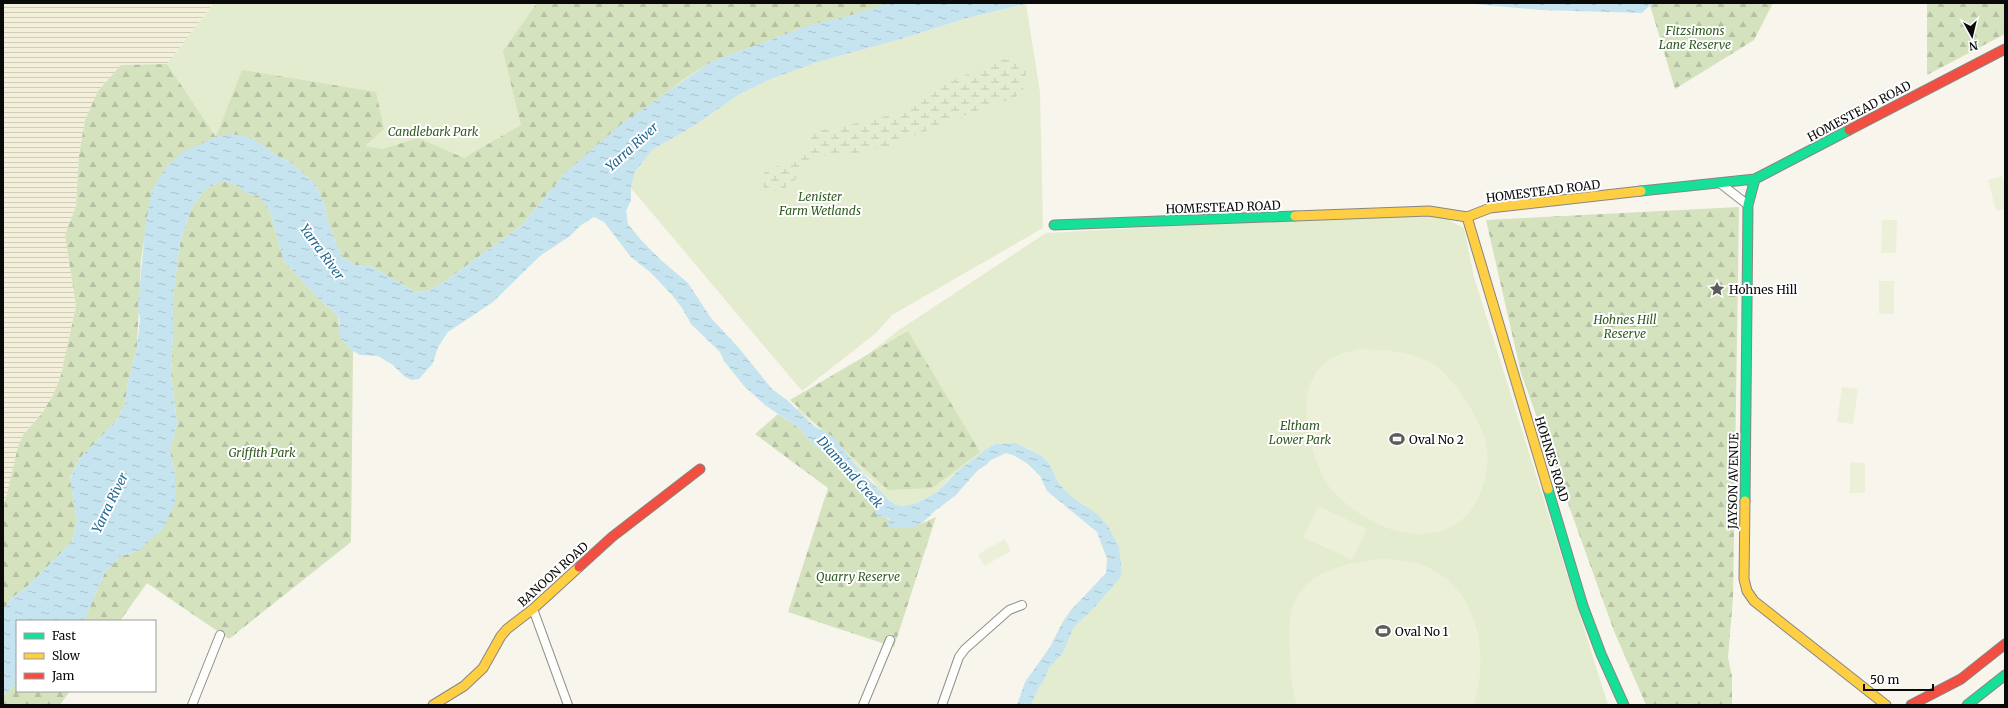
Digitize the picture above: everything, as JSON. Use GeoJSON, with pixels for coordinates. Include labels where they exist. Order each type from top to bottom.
{"type":"FeatureCollection","features":[{"type":"Feature","properties":{"kind":"street","name":"HOMESTEAD ROAD"},"geometry":{"type":"LineString","coordinates":[[1054,225],[1429,211],[1467,217],[1490,208],[1721,184],[1755,179],[2005,49]]}},
{"type":"Feature","properties":{"kind":"street","name":"JAYSON AVENUE"},"geometry":{"type":"LineString","coordinates":[[1755,179],[1748,205],[1744,579],[1747,591],[1754,601],[1874,701],[1886,705]]}},
{"type":"Feature","properties":{"kind":"street"},"geometry":{"type":"LineString","coordinates":[[1721,184],[1748,205]]}},
{"type":"Feature","properties":{"kind":"street","name":"HOHNES ROAD"},"geometry":{"type":"LineString","coordinates":[[1467,217],[1583,606],[1600,654],[1624,705]]}},
{"type":"Feature","properties":{"kind":"street","name":"BANOON ROAD"},"geometry":{"type":"LineString","coordinates":[[433,705],[469,682],[487,663],[501,636],[612,537],[700,469]]}},
{"type":"Feature","properties":{"kind":"street"},"geometry":{"type":"LineString","coordinates":[[942,705],[961,653],[1009,610],[1022,605]]}},
{"type":"Feature","properties":{"kind":"street"},"geometry":{"type":"LineString","coordinates":[[533,609],[568,705]]}},
{"type":"Feature","properties":{"kind":"street"},"geometry":{"type":"LineString","coordinates":[[192,705],[220,635]]}},
{"type":"Feature","properties":{"kind":"street"},"geometry":{"type":"LineString","coordinates":[[863,705],[890,640]]}},
{"type":"Feature","properties":{"kind":"street"},"geometry":{"type":"LineString","coordinates":[[1911,705],[1928,698],[1964,677],[2005,644]]}},
{"type":"Feature","properties":{"kind":"street"},"geometry":{"type":"LineString","coordinates":[[1967,705],[2005,675]]}},
{"type":"Feature","properties":{"kind":"shaded area"},"geometry":{"type":"Polygon","coordinates":[[[3,3],[214,3],[167,64],[121,65],[98,91],[85,120],[79,155],[76,206],[65,235],[76,306],[61,375],[53,395],[43,412],[23,435],[3,511],[3,3]]]}},
{"type":"Feature","properties":{"kind":"green space","name":"Candlebark Park"},"geometry":{"type":"Polygon","coordinates":[[[214,3],[889,3],[565,173],[216,137],[167,64],[214,3]]]}},
{"type":"Feature","properties":{"kind":"green space","name":"Candlebark Park"},"geometry":{"type":"Polygon","coordinates":[[[537,3],[889,3],[856,14],[807,26],[711,62],[685,78],[565,173],[521,226],[441,284],[427,291],[416,292],[368,265],[355,265],[342,257],[328,223],[325,206],[316,185],[290,162],[275,155],[264,146],[216,137],[242,70],[376,92],[384,129],[365,146],[383,149],[418,138],[464,158],[521,125],[503,51],[537,3]]]}},
{"type":"Feature","properties":{"kind":"green space","name":"Fitzsimons Lane Reserve"},"geometry":{"type":"Polygon","coordinates":[[[1654,3],[1773,3],[1754,40],[1675,89],[1650,5],[1654,3]]]}},
{"type":"Feature","properties":{"kind":"green space"},"geometry":{"type":"Polygon","coordinates":[[[1927,3],[2005,3],[2005,34],[1927,75],[1927,3]]]}},
{"type":"Feature","properties":{"kind":"green space","name":"Lenister Farm Wetlands"},"geometry":{"type":"Polygon","coordinates":[[[1026,4],[1040,92],[1043,228],[892,315],[876,333],[802,391],[631,188],[635,172],[652,150],[692,127],[740,94],[771,79],[818,62],[901,39],[964,19],[1026,4]]]}},
{"type":"Feature","properties":{"kind":"green space"},"geometry":{"type":"Polygon","coordinates":[[[1012,58],[1026,71],[1024,88],[1013,100],[993,104],[888,146],[851,154],[812,157],[798,177],[779,192],[763,187],[764,173],[808,150],[810,136],[820,130],[832,129],[903,112],[940,85],[966,75],[990,62],[1012,58]]]}},
{"type":"Feature","properties":{"kind":"green space"},"geometry":{"type":"Polygon","coordinates":[[[167,64],[216,137],[206,143],[152,190],[141,260],[137,348],[128,382],[125,404],[117,420],[80,458],[70,478],[77,521],[72,542],[29,585],[13,597],[3,610],[3,511],[18,447],[23,435],[43,412],[53,395],[61,375],[76,306],[65,235],[76,206],[79,155],[85,120],[98,91],[121,65],[167,64]]]}},
{"type":"Feature","properties":{"kind":"green space"},"geometry":{"type":"Polygon","coordinates":[[[2002,176],[2005,187],[2005,209],[1996,211],[1988,180],[2002,176]]]}},
{"type":"Feature","properties":{"kind":"green space","name":"Griffith Park"},"geometry":{"type":"Polygon","coordinates":[[[221,181],[234,184],[248,193],[259,195],[269,209],[284,261],[318,298],[338,316],[341,339],[353,351],[351,542],[229,639],[147,583],[121,620],[84,620],[105,572],[121,556],[138,551],[175,474],[170,451],[177,423],[171,374],[173,298],[180,243],[192,207],[205,190],[221,181]]]}},
{"type":"Feature","properties":{"kind":"green space","name":"Hohnes Hill Reserve"},"geometry":{"type":"Polygon","coordinates":[[[1739,207],[1733,598],[1728,657],[1732,677],[1732,705],[1646,705],[1614,631],[1521,373],[1486,220],[1739,207]]]}},
{"type":"Feature","properties":{"kind":"green space","name":"Eltham Lower Park"},"geometry":{"type":"Polygon","coordinates":[[[1399,214],[1443,217],[1464,228],[1474,277],[1608,705],[1031,705],[1049,668],[1063,653],[1074,627],[1094,608],[1120,578],[1122,572],[1120,557],[1084,504],[1071,496],[1059,484],[1049,463],[1042,456],[1016,443],[995,444],[985,450],[950,478],[937,492],[917,503],[905,506],[896,505],[882,494],[872,480],[855,466],[833,438],[796,410],[899,330],[1046,233],[1399,214]]]}},
{"type":"Feature","properties":{"kind":"green space"},"geometry":{"type":"Polygon","coordinates":[[[1882,220],[1897,220],[1896,253],[1881,253],[1882,220]]]}},
{"type":"Feature","properties":{"kind":"green space"},"geometry":{"type":"Polygon","coordinates":[[[1879,281],[1894,281],[1894,314],[1879,314],[1879,281]]]}},
{"type":"Feature","properties":{"kind":"green space"},"geometry":{"type":"Polygon","coordinates":[[[908,331],[980,452],[932,488],[888,490],[790,400],[908,331]]]}},
{"type":"Feature","properties":{"kind":"green space","name":"Oval No 2"},"geometry":{"type":"Polygon","coordinates":[[[1360,349],[1409,354],[1436,366],[1452,382],[1475,416],[1481,428],[1487,450],[1488,458],[1486,476],[1472,509],[1467,515],[1451,527],[1432,533],[1413,534],[1394,530],[1357,512],[1341,499],[1324,479],[1315,457],[1308,430],[1306,416],[1309,389],[1314,376],[1326,362],[1340,354],[1360,349]]]}},
{"type":"Feature","properties":{"kind":"green space"},"geometry":{"type":"Polygon","coordinates":[[[1842,387],[1858,389],[1853,424],[1837,422],[1842,387]]]}},
{"type":"Feature","properties":{"kind":"green space","name":"Quarry Reserve"},"geometry":{"type":"Polygon","coordinates":[[[778,414],[802,430],[806,437],[815,446],[835,459],[862,482],[871,503],[876,507],[881,516],[904,526],[915,526],[936,517],[894,647],[788,612],[828,488],[755,434],[778,414]]]}},
{"type":"Feature","properties":{"kind":"green space"},"geometry":{"type":"Polygon","coordinates":[[[1850,462],[1865,463],[1865,493],[1850,493],[1850,462]]]}},
{"type":"Feature","properties":{"kind":"green space"},"geometry":{"type":"Polygon","coordinates":[[[1318,506],[1367,529],[1352,560],[1303,537],[1318,506]]]}},
{"type":"Feature","properties":{"kind":"green space"},"geometry":{"type":"Polygon","coordinates":[[[1005,539],[1011,551],[984,566],[978,554],[1005,539]]]}},
{"type":"Feature","properties":{"kind":"green space","name":"Oval No 1"},"geometry":{"type":"Polygon","coordinates":[[[1384,559],[1411,562],[1427,567],[1445,578],[1459,592],[1469,608],[1476,626],[1480,646],[1478,686],[1474,705],[1297,705],[1291,677],[1289,634],[1291,613],[1295,600],[1307,585],[1326,572],[1349,564],[1384,559]]]}},
{"type":"Feature","properties":{"kind":"green space"},"geometry":{"type":"Polygon","coordinates":[[[16,684],[16,692],[69,692],[60,705],[3,705],[3,696],[16,684]]]}},
{"type":"Feature","properties":{"kind":"water","name":"Yarra River"},"geometry":{"type":"Polygon","coordinates":[[[889,3],[1029,3],[964,19],[901,39],[818,62],[771,79],[740,94],[692,127],[652,150],[635,172],[631,188],[631,200],[626,211],[628,224],[641,240],[662,261],[688,283],[711,318],[738,347],[772,389],[787,400],[814,426],[834,437],[856,466],[889,500],[896,505],[904,506],[917,503],[937,492],[958,471],[995,444],[1016,443],[1042,456],[1049,463],[1059,484],[1071,496],[1097,514],[1108,526],[1119,547],[1122,572],[1120,578],[1094,608],[1074,627],[1063,653],[1049,668],[1031,705],[1017,705],[1025,682],[1050,647],[1062,623],[1071,610],[1106,573],[1107,559],[1097,532],[1047,491],[1040,476],[1028,464],[1013,455],[1006,453],[991,460],[978,470],[955,496],[922,523],[914,527],[889,527],[887,523],[890,521],[889,519],[876,515],[876,507],[863,495],[860,486],[862,482],[835,459],[815,446],[806,437],[802,430],[765,405],[744,386],[724,361],[720,352],[691,324],[682,308],[672,295],[650,272],[631,257],[604,222],[594,217],[581,225],[570,236],[540,256],[493,302],[448,332],[438,347],[433,363],[419,379],[412,380],[405,377],[393,365],[378,356],[360,355],[353,351],[341,339],[338,328],[340,323],[338,316],[318,298],[284,261],[269,209],[259,196],[248,194],[234,184],[221,181],[205,190],[192,207],[180,243],[173,298],[171,374],[177,423],[170,451],[175,474],[175,503],[163,529],[138,551],[121,556],[105,572],[84,620],[16,620],[16,684],[3,696],[3,610],[13,597],[29,585],[72,542],[77,521],[70,479],[80,458],[117,420],[125,404],[128,382],[137,348],[140,319],[138,304],[146,222],[152,190],[165,168],[183,152],[216,137],[232,134],[249,137],[275,155],[290,162],[316,185],[325,206],[328,223],[342,257],[355,265],[368,265],[416,292],[427,291],[441,284],[521,226],[565,173],[620,125],[711,62],[807,26],[856,14],[889,3]]]}},
{"type":"Feature","properties":{"kind":"water"},"geometry":{"type":"Polygon","coordinates":[[[1411,3],[1663,3],[1650,5],[1642,13],[1541,10],[1475,4],[1411,3]]]}},
{"type":"Feature","properties":{"kind":"waterway","name":"Diamond Creek"},"geometry":{"type":"LineString","coordinates":[[845,467],[863,487]]}},
{"type":"Feature","properties":{"kind":"traffic: fast"},"geometry":{"type":"LineString","coordinates":[[1641,191],[1755,179],[1849,130]]}},
{"type":"Feature","properties":{"kind":"traffic: fast"},"geometry":{"type":"LineString","coordinates":[[1745,501],[1748,205],[1755,179]]}},
{"type":"Feature","properties":{"kind":"traffic: fast"},"geometry":{"type":"LineString","coordinates":[[1054,225],[1295,216]]}},
{"type":"Feature","properties":{"kind":"traffic: fast"},"geometry":{"type":"LineString","coordinates":[[1548,489],[1583,606],[1601,654],[1624,705]]}},
{"type":"Feature","properties":{"kind":"traffic: fast"},"geometry":{"type":"LineString","coordinates":[[1967,705],[2005,675]]}},
{"type":"Feature","properties":{"kind":"traffic: slow"},"geometry":{"type":"LineString","coordinates":[[1295,216],[1429,211],[1467,217],[1490,208],[1641,191]]}},
{"type":"Feature","properties":{"kind":"traffic: slow"},"geometry":{"type":"LineString","coordinates":[[1467,217],[1548,489]]}},
{"type":"Feature","properties":{"kind":"traffic: slow"},"geometry":{"type":"LineString","coordinates":[[1745,501],[1744,579],[1747,591],[1754,601],[1886,705]]}},
{"type":"Feature","properties":{"kind":"traffic: slow"},"geometry":{"type":"LineString","coordinates":[[433,705],[464,686],[483,668],[501,636],[507,629],[533,609],[579,567]]}},
{"type":"Feature","properties":{"kind":"traffic: jam"},"geometry":{"type":"LineString","coordinates":[[1849,130],[2005,49]]}},
{"type":"Feature","properties":{"kind":"traffic: jam"},"geometry":{"type":"LineString","coordinates":[[579,567],[612,537],[700,469]]}},
{"type":"Feature","properties":{"kind":"traffic: jam"},"geometry":{"type":"LineString","coordinates":[[1911,705],[1961,679],[2005,644]]}},
{"type":"Feature","properties":{"kind":"place","name":"Hohnes Hill"},"geometry":{"type":"Point","coordinates":[1717,289]}},
{"type":"Feature","properties":{"kind":"place","name":"Oval No 2"},"geometry":{"type":"Point","coordinates":[1397,439]}},
{"type":"Feature","properties":{"kind":"place","name":"Oval No 1"},"geometry":{"type":"Point","coordinates":[1383,631]}}]}
